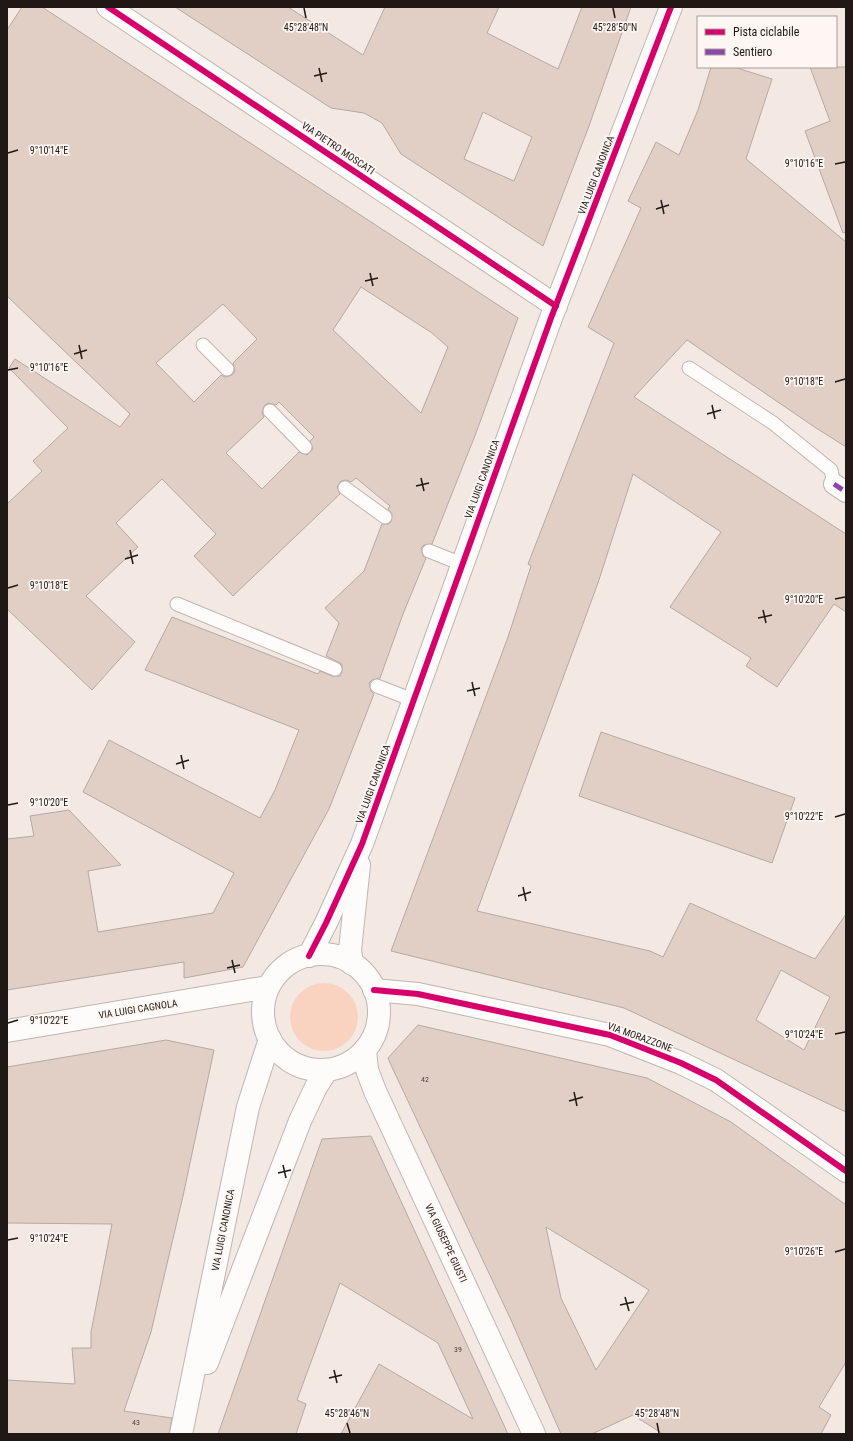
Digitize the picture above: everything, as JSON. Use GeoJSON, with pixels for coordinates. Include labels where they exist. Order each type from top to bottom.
{"type":"FeatureCollection","features":[{"type":"Feature","properties":{"kind":"street","name":"VIA PIETRO MOSCATI"},"geometry":{"type":"LineString","coordinates":[[108,7],[556,306]]}},
{"type":"Feature","properties":{"kind":"street","name":"VIA LUIGI CANONICA"},"geometry":{"type":"LineString","coordinates":[[308,956],[326,923],[362,844],[556,306],[671,7]]}},
{"type":"Feature","properties":{"kind":"street","name":"VIA LUIGI CANONICA"},"geometry":{"type":"LineString","coordinates":[[352,964],[352,937],[362,844]]}},
{"type":"Feature","properties":{"kind":"street"},"geometry":{"type":"LineString","coordinates":[[331,955],[352,964],[367,978],[374,990],[378,1004],[378,1025],[365,1050],[348,1064],[327,1070],[312,1070],[293,1064],[282,1056],[267,1033],[263,1014],[264,1000],[268,987],[282,969],[294,961],[308,956],[331,955]]}},
{"type":"Feature","properties":{"kind":"street","name":"VIA LUIGI CAGNOLA"},"geometry":{"type":"LineString","coordinates":[[7,1031],[268,987]]}},
{"type":"Feature","properties":{"kind":"street","name":"VIA MORAZZONE"},"geometry":{"type":"LineString","coordinates":[[374,990],[418,994],[610,1035],[681,1063],[716,1080],[846,1171]]}},
{"type":"Feature","properties":{"kind":"street","name":"VIA LUIGI CANONICA"},"geometry":{"type":"LineString","coordinates":[[182,1428],[248,1107],[270,1039]]}},
{"type":"Feature","properties":{"kind":"street","name":"VIA GIUSEPPE GIUSTI"},"geometry":{"type":"LineString","coordinates":[[365,1050],[367,1070],[375,1091],[534,1434]]}},
{"type":"Feature","properties":{"kind":"street","name":"VIA LUIGI CANONICA"},"geometry":{"type":"LineString","coordinates":[[182,1428],[300,1121],[316,1087],[327,1070]]}},
{"type":"Feature","properties":{"kind":"lane"},"geometry":{"type":"LineString","coordinates":[[203,344],[227,369]]}},
{"type":"Feature","properties":{"kind":"lane"},"geometry":{"type":"LineString","coordinates":[[689,368],[773,422],[831,470],[840,488]]}},
{"type":"Feature","properties":{"kind":"lane"},"geometry":{"type":"LineString","coordinates":[[270,411],[305,447]]}},
{"type":"Feature","properties":{"kind":"lane"},"geometry":{"type":"LineString","coordinates":[[345,488],[385,517]]}},
{"type":"Feature","properties":{"kind":"lane"},"geometry":{"type":"LineString","coordinates":[[429,551],[462,564]]}},
{"type":"Feature","properties":{"kind":"lane"},"geometry":{"type":"LineString","coordinates":[[177,604],[336,669]]}},
{"type":"Feature","properties":{"kind":"lane"},"geometry":{"type":"LineString","coordinates":[[377,686],[413,700]]}},
{"type":"Feature","properties":{"kind":"shaded area"},"geometry":{"type":"Polygon","coordinates":[[[324,983],[337,986],[348,993],[355,1004],[358,1017],[355,1030],[348,1041],[337,1048],[324,1051],[311,1048],[300,1041],[293,1030],[290,1017],[293,1004],[300,993],[311,986],[324,983]]]}},
{"type":"Feature","properties":{"kind":"building"},"geometry":{"type":"Polygon","coordinates":[[[22,7],[42,7],[518,318],[476,433],[432,544],[424,545],[421,548],[423,556],[426,558],[403,614],[380,678],[372,680],[369,683],[371,691],[374,694],[329,809],[243,967],[184,978],[184,962],[7,990],[7,839],[34,836],[30,816],[69,810],[121,865],[88,871],[98,932],[213,913],[234,873],[83,792],[109,740],[260,818],[275,790],[299,730],[145,670],[172,617],[318,674],[320,671],[332,676],[340,676],[342,672],[342,664],[326,656],[339,623],[325,608],[364,571],[382,524],[388,524],[391,522],[392,514],[388,509],[390,506],[356,478],[351,482],[346,480],[341,481],[337,487],[340,494],[233,596],[194,556],[216,534],[162,479],[116,523],[138,547],[86,596],[135,642],[92,690],[7,609],[7,504],[42,471],[33,461],[68,428],[9,368],[15,359],[120,427],[130,414],[7,296],[7,30],[22,7]],[[361,287],[333,330],[421,413],[448,347],[432,333],[361,287]],[[223,304],[156,363],[194,402],[221,375],[225,377],[232,375],[235,371],[233,363],[257,339],[223,304]],[[279,402],[276,405],[268,403],[264,406],[262,413],[264,417],[226,453],[262,489],[299,452],[307,455],[313,449],[310,441],[314,437],[279,402]]]}},
{"type":"Feature","properties":{"kind":"building"},"geometry":{"type":"Polygon","coordinates":[[[175,7],[288,7],[363,55],[385,7],[499,7],[487,33],[558,69],[582,7],[631,7],[589,126],[543,246],[401,154],[382,123],[364,113],[331,108],[175,7]],[[483,112],[464,159],[514,181],[532,137],[483,112]]]}},
{"type":"Feature","properties":{"kind":"building"},"geometry":{"type":"Polygon","coordinates":[[[846,67],[846,232],[843,233],[805,131],[830,121],[810,68],[846,67]]]}},
{"type":"Feature","properties":{"kind":"building"},"geometry":{"type":"Polygon","coordinates":[[[711,68],[737,68],[772,79],[746,159],[846,242],[846,447],[687,340],[634,397],[846,534],[846,612],[834,604],[777,687],[746,666],[751,658],[670,607],[721,532],[633,474],[598,583],[477,911],[650,951],[663,957],[690,903],[815,959],[846,914],[846,1112],[624,1008],[391,951],[508,637],[531,566],[528,564],[614,343],[588,327],[641,208],[628,201],[656,142],[679,155],[698,110],[711,68]],[[781,970],[756,1020],[804,1050],[830,997],[781,970]]]}},
{"type":"Feature","properties":{"kind":"building"},"geometry":{"type":"Polygon","coordinates":[[[601,732],[795,798],[772,863],[579,796],[601,732]]]}},
{"type":"Feature","properties":{"kind":"building"},"geometry":{"type":"Polygon","coordinates":[[[418,1025],[647,1078],[731,1122],[846,1205],[846,1362],[819,1407],[831,1415],[821,1434],[663,1434],[633,1415],[592,1434],[561,1434],[511,1320],[388,1058],[418,1025]],[[546,1227],[561,1298],[596,1370],[649,1290],[546,1227]]]}},
{"type":"Feature","properties":{"kind":"building"},"geometry":{"type":"Polygon","coordinates":[[[166,1040],[214,1050],[183,1196],[151,1332],[124,1411],[172,1418],[169,1434],[7,1434],[7,1380],[75,1384],[72,1348],[91,1348],[91,1332],[112,1224],[7,1223],[7,1067],[166,1040]]]}},
{"type":"Feature","properties":{"kind":"building"},"geometry":{"type":"Polygon","coordinates":[[[371,1136],[508,1434],[341,1434],[379,1364],[473,1419],[438,1343],[340,1283],[297,1400],[306,1404],[296,1434],[218,1434],[322,1139],[371,1136]]]}},
{"type":"Feature","properties":{"kind":"marked path"},"geometry":{"type":"LineString","coordinates":[[834,484],[846,492]]}},
{"type":"Feature","properties":{"kind":"cycle path"},"geometry":{"type":"LineString","coordinates":[[108,7],[556,306]]}},
{"type":"Feature","properties":{"kind":"cycle path"},"geometry":{"type":"LineString","coordinates":[[309,956],[326,923],[362,844],[551,318],[671,7]]}},
{"type":"Feature","properties":{"kind":"cycle path"},"geometry":{"type":"LineString","coordinates":[[374,990],[418,994],[610,1035],[681,1063],[716,1080],[846,1171]]}}]}
